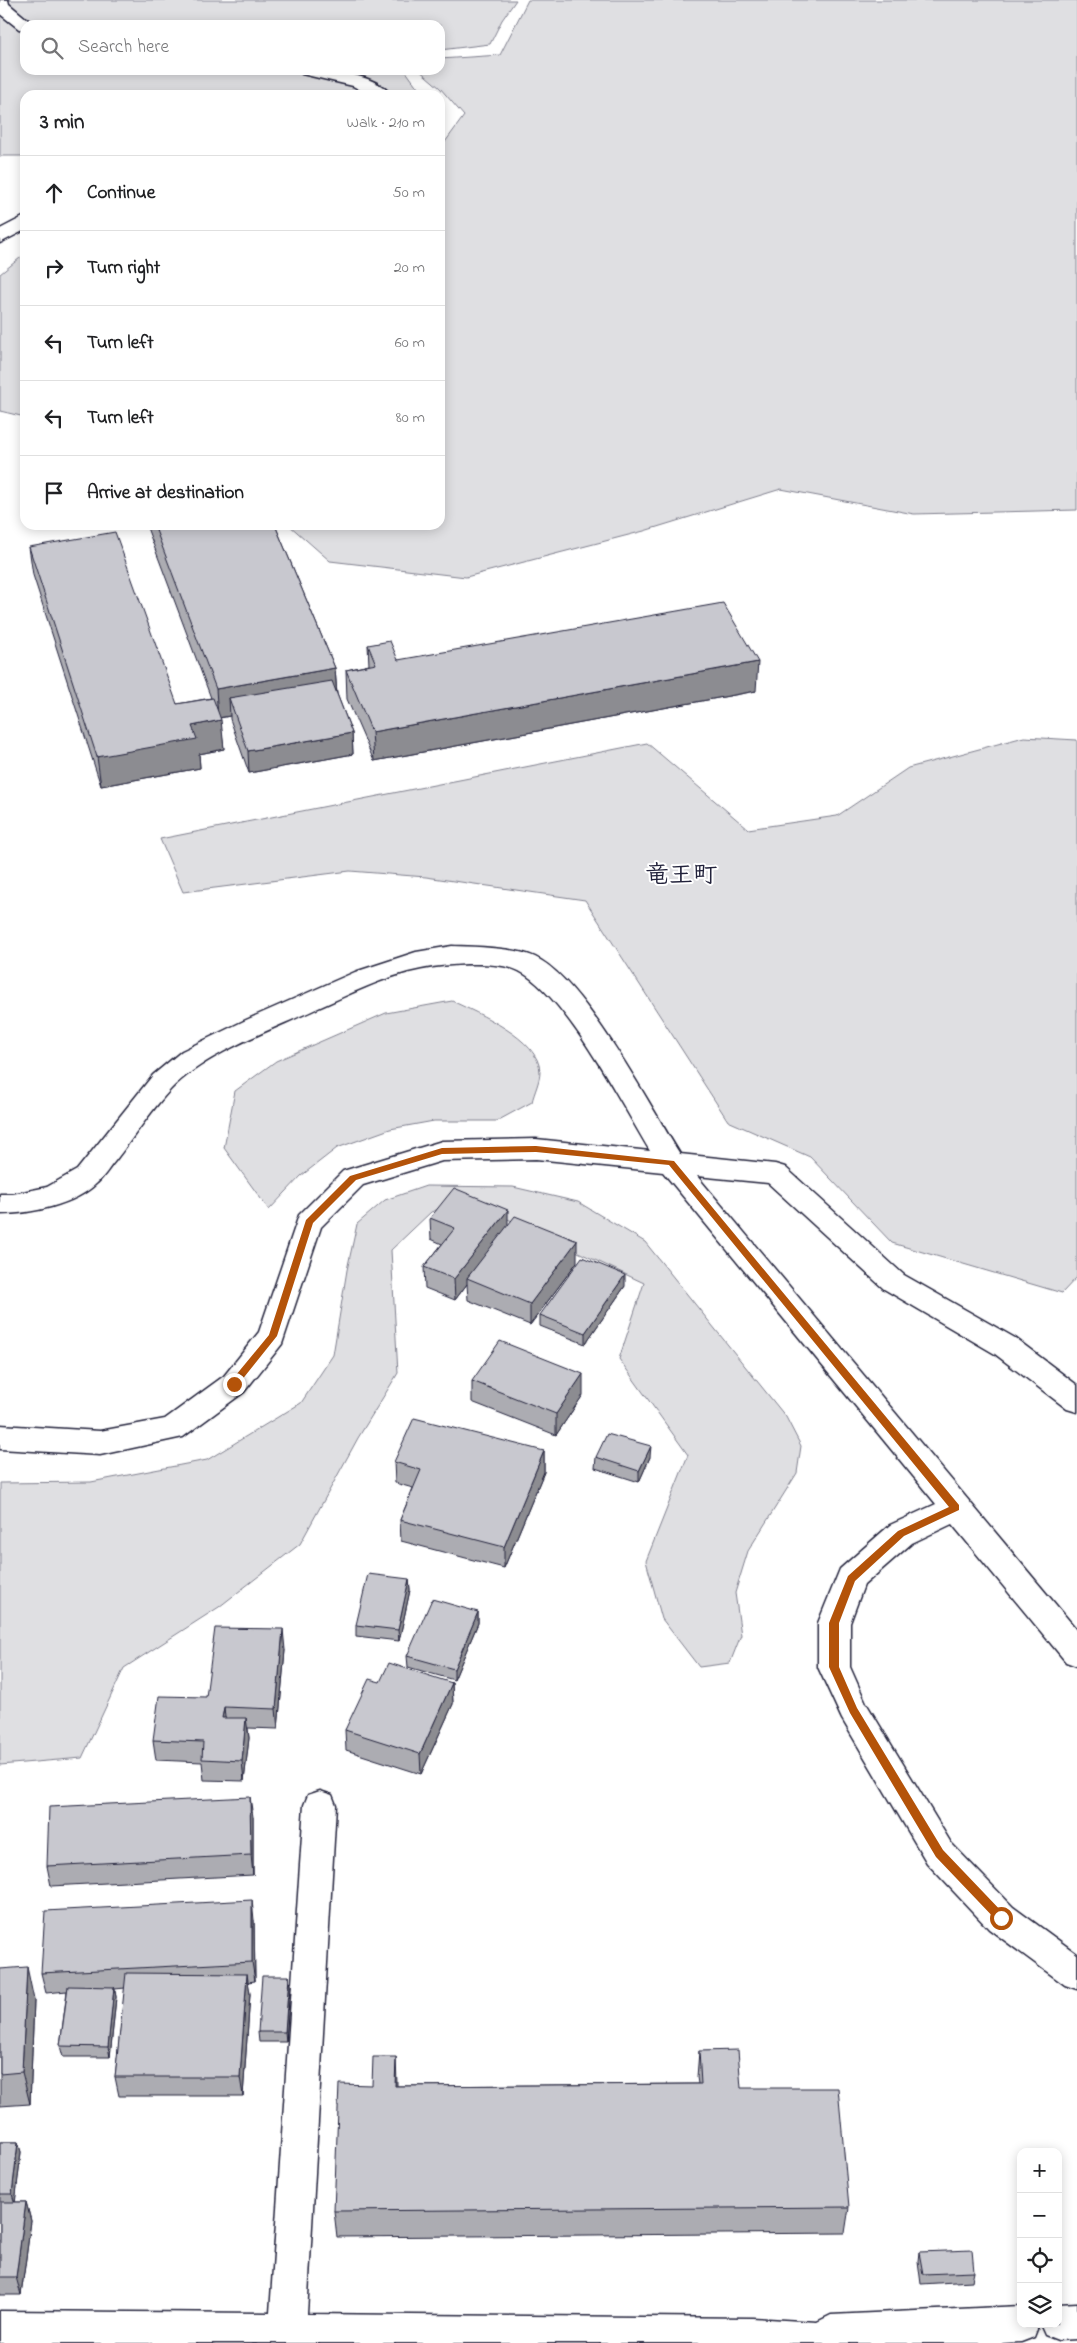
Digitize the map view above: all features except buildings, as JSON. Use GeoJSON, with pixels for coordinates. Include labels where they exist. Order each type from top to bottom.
{"type":"FeatureCollection","features":[{"type":"Feature","properties":{"kind":"street"},"geometry":{"type":"LineString","coordinates":[[0,1],[1,6],[20,21]]}},
{"type":"Feature","properties":{"kind":"street"},"geometry":{"type":"LineString","coordinates":[[329,75],[359,82],[373,90]]}},
{"type":"Feature","properties":{"kind":"street"},"geometry":{"type":"LineString","coordinates":[[0,238],[20,225]]}},
{"type":"Feature","properties":{"kind":"street"},"geometry":{"type":"LineString","coordinates":[[0,1204],[13,1204],[54,1196],[87,1176],[162,1082],[191,1058],[255,1026],[364,978],[416,961],[452,955],[488,956],[526,963],[553,983],[589,1028],[671,1163],[1077,1653]]}},
{"type":"Feature","properties":{"kind":"street"},"geometry":{"type":"LineString","coordinates":[[0,1437],[100,1443],[173,1429],[234,1384],[272,1336],[309,1222],[353,1178],[442,1151],[536,1149],[775,1174],[894,1282],[1005,1346],[1077,1401]]}},
{"type":"Feature","properties":{"kind":"street"},"geometry":{"type":"LineString","coordinates":[[956,1508],[901,1534],[851,1578],[834,1623],[834,1667],[854,1710],[939,1854],[1001,1918],[1077,1974]]}},
{"type":"Feature","properties":{"kind":"street"},"geometry":{"type":"LineString","coordinates":[[287,2332],[320,1805]]}},
{"type":"Feature","properties":{"kind":"street"},"geometry":{"type":"LineString","coordinates":[[1062,2322],[1077,2321]]}},
{"type":"Feature","properties":{"kind":"street"},"geometry":{"type":"LineString","coordinates":[[0,2329],[752,2336],[1017,2324]]}},
{"type":"Feature","properties":{"kind":"street"},"geometry":{"type":"LineString","coordinates":[[752,2336],[853,2343]]}},
{"type":"Feature","properties":{"kind":"shaded area"},"geometry":{"type":"Polygon","coordinates":[[[0,0],[516,0],[502,20],[490,44],[445,49],[445,20],[20,20],[20,75],[409,75],[419,90],[20,90],[20,156],[0,156],[0,0]]]}},
{"type":"Feature","properties":{"kind":"shaded area"},"geometry":{"type":"Polygon","coordinates":[[[528,0],[1077,0],[1077,510],[914,514],[781,489],[644,531],[466,577],[330,561],[295,530],[445,530],[445,142],[464,116],[445,94],[445,90],[442,90],[425,75],[445,75],[445,59],[500,55],[528,0]]]}},
{"type":"Feature","properties":{"kind":"shaded area"},"geometry":{"type":"Polygon","coordinates":[[[20,258],[20,416],[0,411],[0,274],[20,258]]]}},
{"type":"Feature","properties":{"kind":"shaded area"},"geometry":{"type":"Polygon","coordinates":[[[1024,737],[1077,740],[1077,1277],[1062,1293],[892,1243],[810,1157],[728,1121],[585,900],[426,877],[350,871],[183,892],[160,839],[647,743],[748,829],[837,816],[908,768],[1024,737]]]}},
{"type":"Feature","properties":{"kind":"shaded area"},"geometry":{"type":"Polygon","coordinates":[[[452,1001],[491,1020],[519,1038],[530,1049],[537,1060],[540,1072],[532,1102],[497,1121],[434,1121],[390,1129],[337,1148],[301,1176],[269,1210],[224,1148],[235,1091],[276,1061],[386,1013],[452,1001]]]}},
{"type":"Feature","properties":{"kind":"shaded area"},"geometry":{"type":"Polygon","coordinates":[[[426,1186],[513,1187],[578,1202],[645,1242],[786,1417],[801,1446],[797,1473],[748,1551],[735,1593],[741,1635],[730,1663],[699,1667],[662,1619],[646,1561],[688,1455],[619,1359],[644,1283],[465,1199],[431,1212],[391,1250],[398,1373],[358,1438],[300,1544],[219,1607],[124,1668],[82,1758],[0,1765],[0,1483],[91,1482],[207,1460],[301,1403],[333,1355],[347,1270],[357,1224],[385,1200],[426,1186]]]}},
{"type":"Feature","properties":{"kind":"district","name":"竜王町"},"geometry":{"type":"Point","coordinates":[681,874]}},
{"type":"Feature","properties":{"kind":"route"},"geometry":{"type":"LineString","coordinates":[[234,1384],[272,1336],[309,1222],[353,1178],[442,1151],[536,1149],[671,1163],[956,1508],[901,1534],[851,1578],[834,1623],[834,1667],[854,1710],[939,1854],[1001,1918]]}}]}
